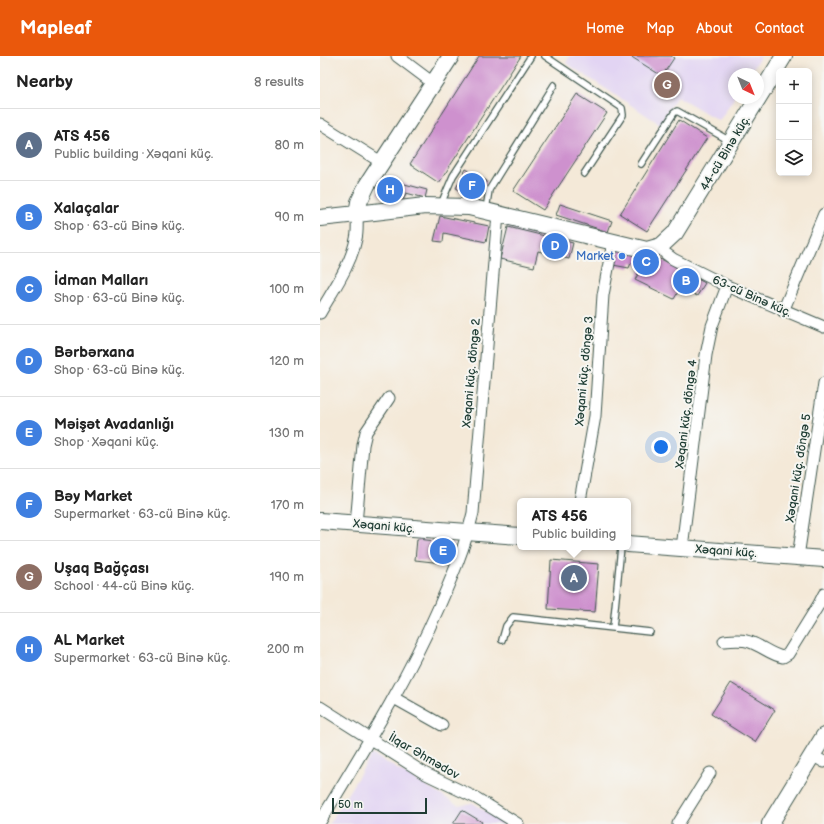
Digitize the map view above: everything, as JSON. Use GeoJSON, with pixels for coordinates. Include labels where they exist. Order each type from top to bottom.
{"type":"FeatureCollection","features":[{"type":"Feature","properties":{"kind":"street"},"geometry":{"type":"LineString","coordinates":[[398,56],[433,83]]}},
{"type":"Feature","properties":{"kind":"street"},"geometry":{"type":"LineString","coordinates":[[320,313],[344,270],[356,240],[357,214],[363,192],[451,56]]}},
{"type":"Feature","properties":{"kind":"street","name":"44-cü Binə küç."},"geometry":{"type":"LineString","coordinates":[[661,246],[675,233],[784,56]]}},
{"type":"Feature","properties":{"kind":"street"},"geometry":{"type":"LineString","coordinates":[[320,124],[381,162]]}},
{"type":"Feature","properties":{"kind":"street"},"geometry":{"type":"LineString","coordinates":[[320,218],[441,206],[469,208],[647,250],[661,246]]}},
{"type":"Feature","properties":{"kind":"street","name":"Xəqani küç. döngə 2"},"geometry":{"type":"LineString","coordinates":[[320,822],[370,740],[414,662],[460,560],[468,533],[473,512],[492,213]]}},
{"type":"Feature","properties":{"kind":"street"},"geometry":{"type":"LineString","coordinates":[[783,311],[824,214]]}},
{"type":"Feature","properties":{"kind":"street","name":"Xəqani küç. döngə 3"},"geometry":{"type":"LineString","coordinates":[[581,498],[595,416],[603,295],[613,242]]}},
{"type":"Feature","properties":{"kind":"street","name":"63-cü Binə küç."},"geometry":{"type":"LineString","coordinates":[[661,246],[673,259],[726,286],[824,327]]}},
{"type":"Feature","properties":{"kind":"street","name":"Xəqani küç. döngə 4"},"geometry":{"type":"LineString","coordinates":[[682,548],[706,356],[712,326],[726,286]]}},
{"type":"Feature","properties":{"kind":"street","name":"Xəqani küç. döngə 5"},"geometry":{"type":"LineString","coordinates":[[798,557],[824,383]]}},
{"type":"Feature","properties":{"kind":"street"},"geometry":{"type":"LineString","coordinates":[[356,524],[363,445],[366,432],[389,398]]}},
{"type":"Feature","properties":{"kind":"street","name":"Xəqani küç."},"geometry":{"type":"LineString","coordinates":[[320,521],[517,536]]}},
{"type":"Feature","properties":{"kind":"street","name":"Xəqani küç."},"geometry":{"type":"LineString","coordinates":[[631,544],[824,559]]}},
{"type":"Feature","properties":{"kind":"street"},"geometry":{"type":"LineString","coordinates":[[724,641],[741,640],[751,642],[776,656],[783,657],[788,654],[824,594]]}},
{"type":"Feature","properties":{"kind":"street"},"geometry":{"type":"LineString","coordinates":[[394,698],[442,725]]}},
{"type":"Feature","properties":{"kind":"street","name":"İlqar Əhmədov"},"geometry":{"type":"LineString","coordinates":[[320,707],[424,773],[476,798],[518,824]]}},
{"type":"Feature","properties":{"kind":"street"},"geometry":{"type":"LineString","coordinates":[[770,824],[818,759],[824,736]]}},
{"type":"Feature","properties":{"kind":"street"},"geometry":{"type":"LineString","coordinates":[[678,824],[710,773]]}},
{"type":"Feature","properties":{"kind":"lane"},"geometry":{"type":"LineString","coordinates":[[441,206],[453,176],[531,56]]}},
{"type":"Feature","properties":{"kind":"lane"},"geometry":{"type":"LineString","coordinates":[[544,56],[622,108],[623,115],[584,174]]}},
{"type":"Feature","properties":{"kind":"lane"},"geometry":{"type":"LineString","coordinates":[[492,213],[489,190],[554,85]]}},
{"type":"Feature","properties":{"kind":"lane"},"geometry":{"type":"LineString","coordinates":[[641,164],[674,113],[677,111],[732,142]]}},
{"type":"Feature","properties":{"kind":"lane"},"geometry":{"type":"LineString","coordinates":[[613,628],[621,550]]}},
{"type":"Feature","properties":{"kind":"lane"},"geometry":{"type":"LineString","coordinates":[[502,640],[506,626],[513,617],[650,632]]}},
{"type":"Feature","properties":{"kind":"shaded area"},"geometry":{"type":"Polygon","coordinates":[[[570,56],[761,56],[753,68],[728,68],[728,104],[730,104],[719,121],[677,96],[660,124],[566,63],[570,56]]]}},
{"type":"Feature","properties":{"kind":"shaded area"},"geometry":{"type":"Polygon","coordinates":[[[372,754],[458,805],[473,803],[505,824],[329,824],[372,754]]]}},
{"type":"Feature","properties":{"kind":"building"},"geometry":{"type":"Polygon","coordinates":[[[479,56],[521,56],[439,183],[410,164],[479,56]]]}},
{"type":"Feature","properties":{"kind":"building"},"geometry":{"type":"Polygon","coordinates":[[[630,56],[671,56],[674,58],[662,76],[630,56]]]}},
{"type":"Feature","properties":{"kind":"building"},"geometry":{"type":"Polygon","coordinates":[[[577,94],[607,113],[543,210],[513,191],[577,94]]]}},
{"type":"Feature","properties":{"kind":"building"},"geometry":{"type":"Polygon","coordinates":[[[679,120],[707,138],[647,231],[620,214],[679,120]]]}},
{"type":"Feature","properties":{"kind":"building"},"geometry":{"type":"Polygon","coordinates":[[[466,169],[487,181],[477,199],[456,188],[466,169]]]}},
{"type":"Feature","properties":{"kind":"building"},"geometry":{"type":"Polygon","coordinates":[[[382,178],[427,190],[425,198],[406,193],[403,201],[378,194],[382,178]]]}},
{"type":"Feature","properties":{"kind":"building"},"geometry":{"type":"Polygon","coordinates":[[[560,204],[612,221],[608,232],[556,215],[560,204]]]}},
{"type":"Feature","properties":{"kind":"building"},"geometry":{"type":"Polygon","coordinates":[[[440,216],[489,226],[486,242],[444,233],[443,242],[434,241],[440,216]]]}},
{"type":"Feature","properties":{"kind":"building"},"geometry":{"type":"Polygon","coordinates":[[[508,227],[573,243],[569,259],[538,251],[534,267],[500,259],[508,227]]]}},
{"type":"Feature","properties":{"kind":"building"},"geometry":{"type":"Polygon","coordinates":[[[616,248],[663,260],[705,283],[697,296],[681,287],[674,299],[635,280],[642,266],[631,263],[629,268],[613,265],[616,248]]]}},
{"type":"Feature","properties":{"kind":"building"},"geometry":{"type":"Polygon","coordinates":[[[417,539],[454,543],[451,564],[415,560],[417,539]]]}},
{"type":"Feature","properties":{"kind":"building"},"geometry":{"type":"Polygon","coordinates":[[[551,560],[599,564],[595,612],[548,609],[551,560]]]}},
{"type":"Feature","properties":{"kind":"building"},"geometry":{"type":"Polygon","coordinates":[[[731,683],[775,710],[755,742],[711,714],[731,683]]]}},
{"type":"Feature","properties":{"kind":"building"},"geometry":{"type":"Polygon","coordinates":[[[462,810],[482,822],[481,824],[453,824],[462,810]]]}},
{"type":"Feature","properties":{"kind":"place","name":"Uşaq Bağçası"},"geometry":{"type":"Point","coordinates":[667,85]}},
{"type":"Feature","properties":{"kind":"place","name":"Bəy Market"},"geometry":{"type":"Point","coordinates":[472,186]}},
{"type":"Feature","properties":{"kind":"place","name":"AL Market"},"geometry":{"type":"Point","coordinates":[390,190]}},
{"type":"Feature","properties":{"kind":"place","name":"Bərbərxana"},"geometry":{"type":"Point","coordinates":[555,246]}},
{"type":"Feature","properties":{"kind":"place","name":"Market"},"geometry":{"type":"Point","coordinates":[622,256]}},
{"type":"Feature","properties":{"kind":"place","name":"İdman Malları"},"geometry":{"type":"Point","coordinates":[646,262]}},
{"type":"Feature","properties":{"kind":"place","name":"Xalaçalar"},"geometry":{"type":"Point","coordinates":[686,281]}},
{"type":"Feature","properties":{"kind":"place","name":"Məişət Avadanlığı"},"geometry":{"type":"Point","coordinates":[443,551]}},
{"type":"Feature","properties":{"kind":"place","name":"ATS 456"},"geometry":{"type":"Point","coordinates":[574,578]}}]}
